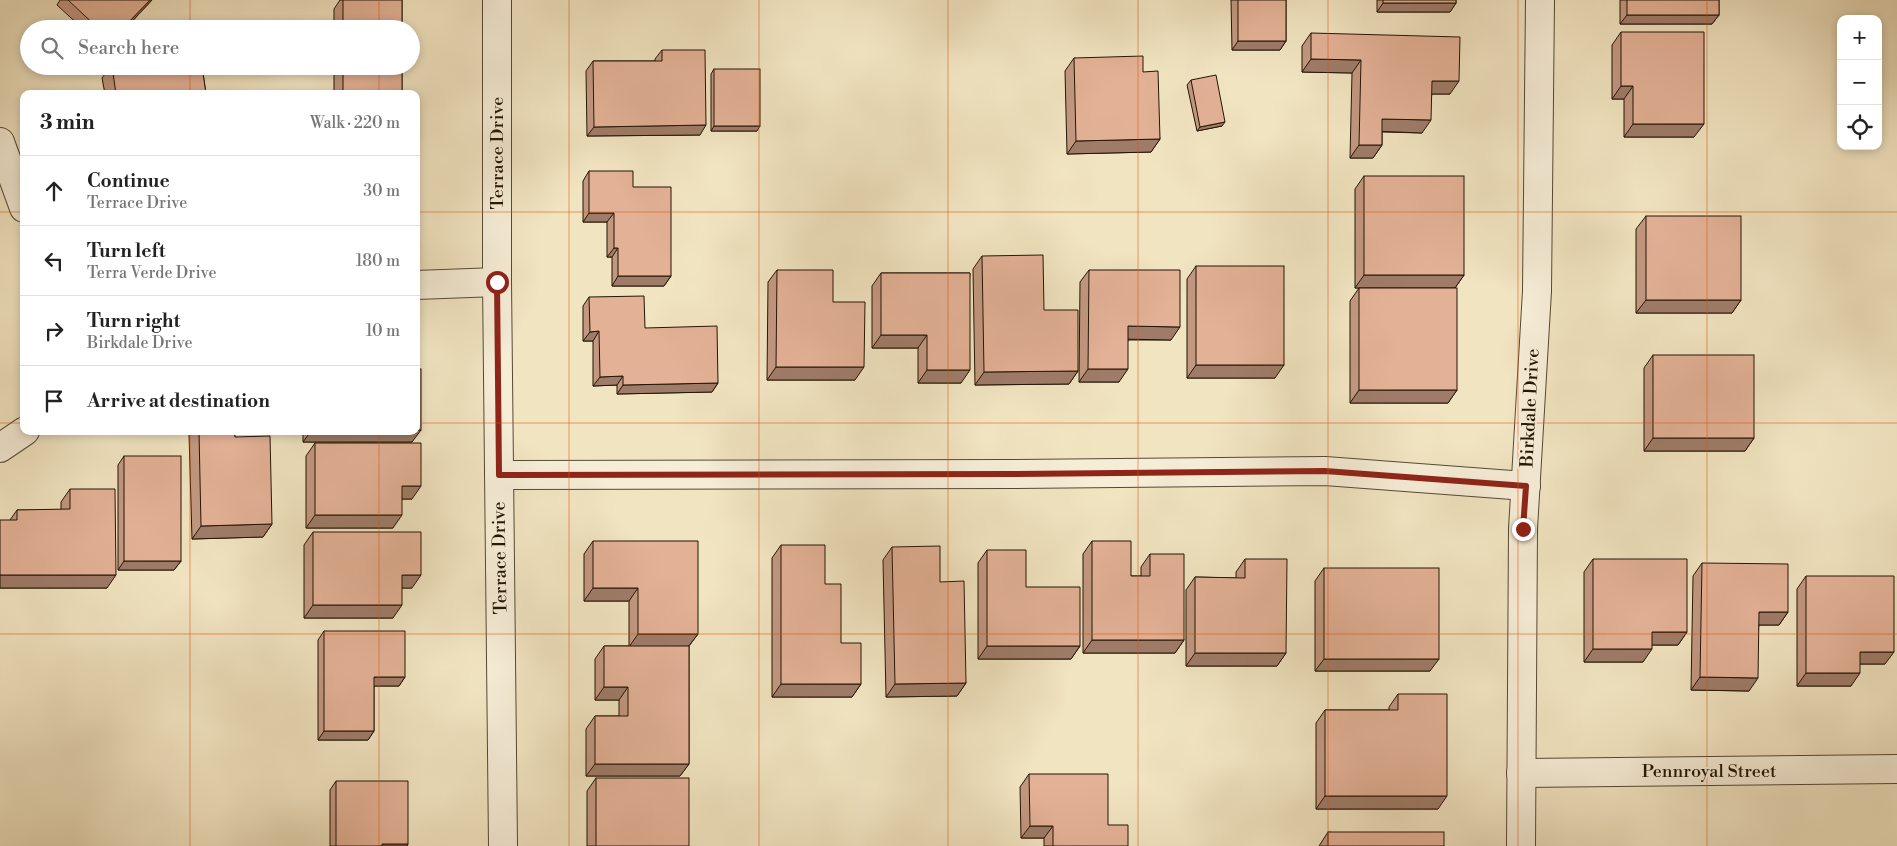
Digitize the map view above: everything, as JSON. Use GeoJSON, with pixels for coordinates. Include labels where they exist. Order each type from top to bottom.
{"type":"FeatureCollection","features":[{"type":"Feature","properties":{"kind":"street","name":"Terrace Drive"},"geometry":{"type":"LineString","coordinates":[[497,0],[497,282],[503,846]]}},
{"type":"Feature","properties":{"kind":"street","name":"Birkdale Drive"},"geometry":{"type":"LineString","coordinates":[[1520,846],[1523,529],[1537,291],[1540,0]]}},
{"type":"Feature","properties":{"kind":"street"},"geometry":{"type":"LineString","coordinates":[[0,142],[20,197]]}},
{"type":"Feature","properties":{"kind":"street"},"geometry":{"type":"LineString","coordinates":[[420,285],[497,282]]}},
{"type":"Feature","properties":{"kind":"street"},"geometry":{"type":"LineString","coordinates":[[0,448],[20,435]]}},
{"type":"Feature","properties":{"kind":"street"},"geometry":{"type":"LineString","coordinates":[[499,475],[1325,471],[1526,486]]}},
{"type":"Feature","properties":{"kind":"street","name":"Pennroyal Street"},"geometry":{"type":"LineString","coordinates":[[1521,773],[1897,769]]}},
{"type":"Feature","properties":{"kind":"building"},"geometry":{"type":"Polygon","coordinates":[[[68,0],[150,0],[131,20],[89,20],[68,0]]]}},
{"type":"Feature","properties":{"kind":"building"},"geometry":{"type":"Polygon","coordinates":[[[343,0],[402,0],[402,20],[343,20],[343,0]]]}},
{"type":"Feature","properties":{"kind":"building"},"geometry":{"type":"Polygon","coordinates":[[[1238,0],[1286,0],[1286,41],[1238,41],[1238,0]]]}},
{"type":"Feature","properties":{"kind":"building"},"geometry":{"type":"Polygon","coordinates":[[[1383,0],[1456,0],[1456,3],[1383,3],[1383,0]]]}},
{"type":"Feature","properties":{"kind":"building"},"geometry":{"type":"Polygon","coordinates":[[[1627,0],[1719,0],[1719,15],[1627,15],[1627,0]]]}},
{"type":"Feature","properties":{"kind":"building"},"geometry":{"type":"Polygon","coordinates":[[[1621,32],[1704,32],[1704,124],[1633,124],[1633,86],[1621,86],[1621,32]]]}},
{"type":"Feature","properties":{"kind":"building"},"geometry":{"type":"Polygon","coordinates":[[[1311,33],[1460,37],[1459,81],[1432,81],[1431,120],[1382,119],[1382,145],[1359,145],[1361,60],[1311,59],[1311,33]]]}},
{"type":"Feature","properties":{"kind":"building"},"geometry":{"type":"Polygon","coordinates":[[[662,50],[705,50],[706,125],[594,127],[593,61],[662,61],[662,50]]]}},
{"type":"Feature","properties":{"kind":"building"},"geometry":{"type":"Polygon","coordinates":[[[1143,56],[1143,72],[1158,71],[1160,139],[1076,141],[1074,58],[1143,56]]]}},
{"type":"Feature","properties":{"kind":"building"},"geometry":{"type":"Polygon","coordinates":[[[714,69],[760,69],[760,126],[714,126],[714,69]]]}},
{"type":"Feature","properties":{"kind":"building"},"geometry":{"type":"Polygon","coordinates":[[[113,75],[203,75],[205,90],[115,90],[113,75]]]}},
{"type":"Feature","properties":{"kind":"building"},"geometry":{"type":"Polygon","coordinates":[[[343,75],[402,75],[402,90],[343,90],[343,75]]]}},
{"type":"Feature","properties":{"kind":"building"},"geometry":{"type":"Polygon","coordinates":[[[1216,75],[1225,122],[1200,127],[1191,80],[1216,75]]]}},
{"type":"Feature","properties":{"kind":"building"},"geometry":{"type":"Polygon","coordinates":[[[589,171],[633,171],[633,187],[671,187],[671,276],[618,276],[618,248],[614,248],[614,213],[589,213],[589,171]]]}},
{"type":"Feature","properties":{"kind":"building"},"geometry":{"type":"Polygon","coordinates":[[[1364,176],[1464,176],[1464,275],[1364,275],[1364,176]]]}},
{"type":"Feature","properties":{"kind":"building"},"geometry":{"type":"Polygon","coordinates":[[[1646,216],[1741,216],[1741,300],[1646,300],[1646,216]]]}},
{"type":"Feature","properties":{"kind":"building"},"geometry":{"type":"Polygon","coordinates":[[[1043,255],[1044,310],[1078,310],[1078,371],[984,372],[982,256],[1043,255]]]}},
{"type":"Feature","properties":{"kind":"building"},"geometry":{"type":"Polygon","coordinates":[[[1196,266],[1284,266],[1284,365],[1196,365],[1196,266]]]}},
{"type":"Feature","properties":{"kind":"building"},"geometry":{"type":"Polygon","coordinates":[[[777,270],[833,270],[833,302],[865,302],[864,367],[776,367],[777,270]]]}},
{"type":"Feature","properties":{"kind":"building"},"geometry":{"type":"Polygon","coordinates":[[[1089,270],[1180,270],[1180,327],[1128,326],[1128,369],[1088,369],[1089,270]]]}},
{"type":"Feature","properties":{"kind":"building"},"geometry":{"type":"Polygon","coordinates":[[[881,273],[970,273],[970,370],[927,370],[927,335],[881,335],[881,273]]]}},
{"type":"Feature","properties":{"kind":"building"},"geometry":{"type":"Polygon","coordinates":[[[1359,288],[1457,288],[1457,390],[1359,390],[1359,288]]]}},
{"type":"Feature","properties":{"kind":"building"},"geometry":{"type":"Polygon","coordinates":[[[644,296],[645,328],[717,326],[718,383],[623,385],[623,376],[600,377],[599,331],[590,332],[589,297],[644,296]]]}},
{"type":"Feature","properties":{"kind":"building"},"geometry":{"type":"Polygon","coordinates":[[[1653,355],[1754,355],[1754,438],[1653,438],[1653,355]]]}},
{"type":"Feature","properties":{"kind":"building"},"geometry":{"type":"Polygon","coordinates":[[[420,369],[421,369],[420,430],[420,369]]]}},
{"type":"Feature","properties":{"kind":"building"},"geometry":{"type":"Polygon","coordinates":[[[199,435],[270,436],[272,524],[201,526],[199,435]]]}},
{"type":"Feature","properties":{"kind":"building"},"geometry":{"type":"Polygon","coordinates":[[[315,443],[421,443],[421,486],[402,486],[402,515],[315,515],[315,443]]]}},
{"type":"Feature","properties":{"kind":"building"},"geometry":{"type":"Polygon","coordinates":[[[124,456],[181,456],[181,561],[124,561],[124,456]]]}},
{"type":"Feature","properties":{"kind":"building"},"geometry":{"type":"Polygon","coordinates":[[[70,489],[115,489],[116,575],[0,575],[0,520],[17,520],[17,510],[70,509],[70,489]]]}},
{"type":"Feature","properties":{"kind":"building"},"geometry":{"type":"Polygon","coordinates":[[[313,532],[421,532],[421,575],[402,575],[402,605],[313,605],[313,532]]]}},
{"type":"Feature","properties":{"kind":"building"},"geometry":{"type":"Polygon","coordinates":[[[593,541],[698,541],[698,634],[638,634],[638,588],[593,588],[593,541]]]}},
{"type":"Feature","properties":{"kind":"building"},"geometry":{"type":"Polygon","coordinates":[[[1092,541],[1131,541],[1131,576],[1150,576],[1150,554],[1184,554],[1184,640],[1092,640],[1092,541]]]}},
{"type":"Feature","properties":{"kind":"building"},"geometry":{"type":"Polygon","coordinates":[[[781,545],[825,545],[825,584],[841,584],[841,643],[861,643],[861,684],[781,684],[781,545]]]}},
{"type":"Feature","properties":{"kind":"building"},"geometry":{"type":"Polygon","coordinates":[[[940,546],[940,582],[964,581],[966,683],[895,684],[892,547],[940,546]]]}},
{"type":"Feature","properties":{"kind":"building"},"geometry":{"type":"Polygon","coordinates":[[[987,550],[1026,550],[1026,587],[1080,587],[1080,646],[987,646],[987,550]]]}},
{"type":"Feature","properties":{"kind":"building"},"geometry":{"type":"Polygon","coordinates":[[[1245,559],[1287,559],[1286,653],[1195,653],[1195,577],[1245,578],[1245,559]]]}},
{"type":"Feature","properties":{"kind":"building"},"geometry":{"type":"Polygon","coordinates":[[[1593,559],[1687,559],[1687,632],[1652,632],[1652,649],[1593,649],[1593,559]]]}},
{"type":"Feature","properties":{"kind":"building"},"geometry":{"type":"Polygon","coordinates":[[[1702,563],[1788,564],[1788,612],[1759,612],[1758,678],[1700,677],[1702,563]]]}},
{"type":"Feature","properties":{"kind":"building"},"geometry":{"type":"Polygon","coordinates":[[[1324,568],[1439,568],[1439,659],[1324,659],[1324,568]]]}},
{"type":"Feature","properties":{"kind":"building"},"geometry":{"type":"Polygon","coordinates":[[[1806,576],[1894,576],[1894,652],[1860,652],[1860,673],[1806,673],[1806,576]]]}},
{"type":"Feature","properties":{"kind":"building"},"geometry":{"type":"Polygon","coordinates":[[[324,631],[405,631],[405,677],[374,677],[374,731],[324,731],[324,631]]]}},
{"type":"Feature","properties":{"kind":"building"},"geometry":{"type":"Polygon","coordinates":[[[604,646],[689,646],[689,764],[595,764],[595,716],[628,716],[628,687],[604,687],[604,646]]]}},
{"type":"Feature","properties":{"kind":"building"},"geometry":{"type":"Polygon","coordinates":[[[1398,694],[1447,694],[1447,796],[1325,796],[1325,710],[1398,710],[1398,694]]]}},
{"type":"Feature","properties":{"kind":"building"},"geometry":{"type":"Polygon","coordinates":[[[1029,774],[1108,774],[1108,825],[1128,825],[1128,846],[1053,846],[1053,826],[1030,826],[1029,774]]]}},
{"type":"Feature","properties":{"kind":"building"},"geometry":{"type":"Polygon","coordinates":[[[596,778],[689,778],[689,846],[596,846],[596,778]]]}},
{"type":"Feature","properties":{"kind":"building"},"geometry":{"type":"Polygon","coordinates":[[[336,781],[408,781],[408,844],[336,846],[336,781]]]}},
{"type":"Feature","properties":{"kind":"building"},"geometry":{"type":"Polygon","coordinates":[[[1328,832],[1444,832],[1444,846],[1328,846],[1328,832]]]}},
{"type":"Feature","properties":{"kind":"route"},"geometry":{"type":"LineString","coordinates":[[497,282],[499,475],[1325,471],[1526,486],[1523,529]]}}]}
